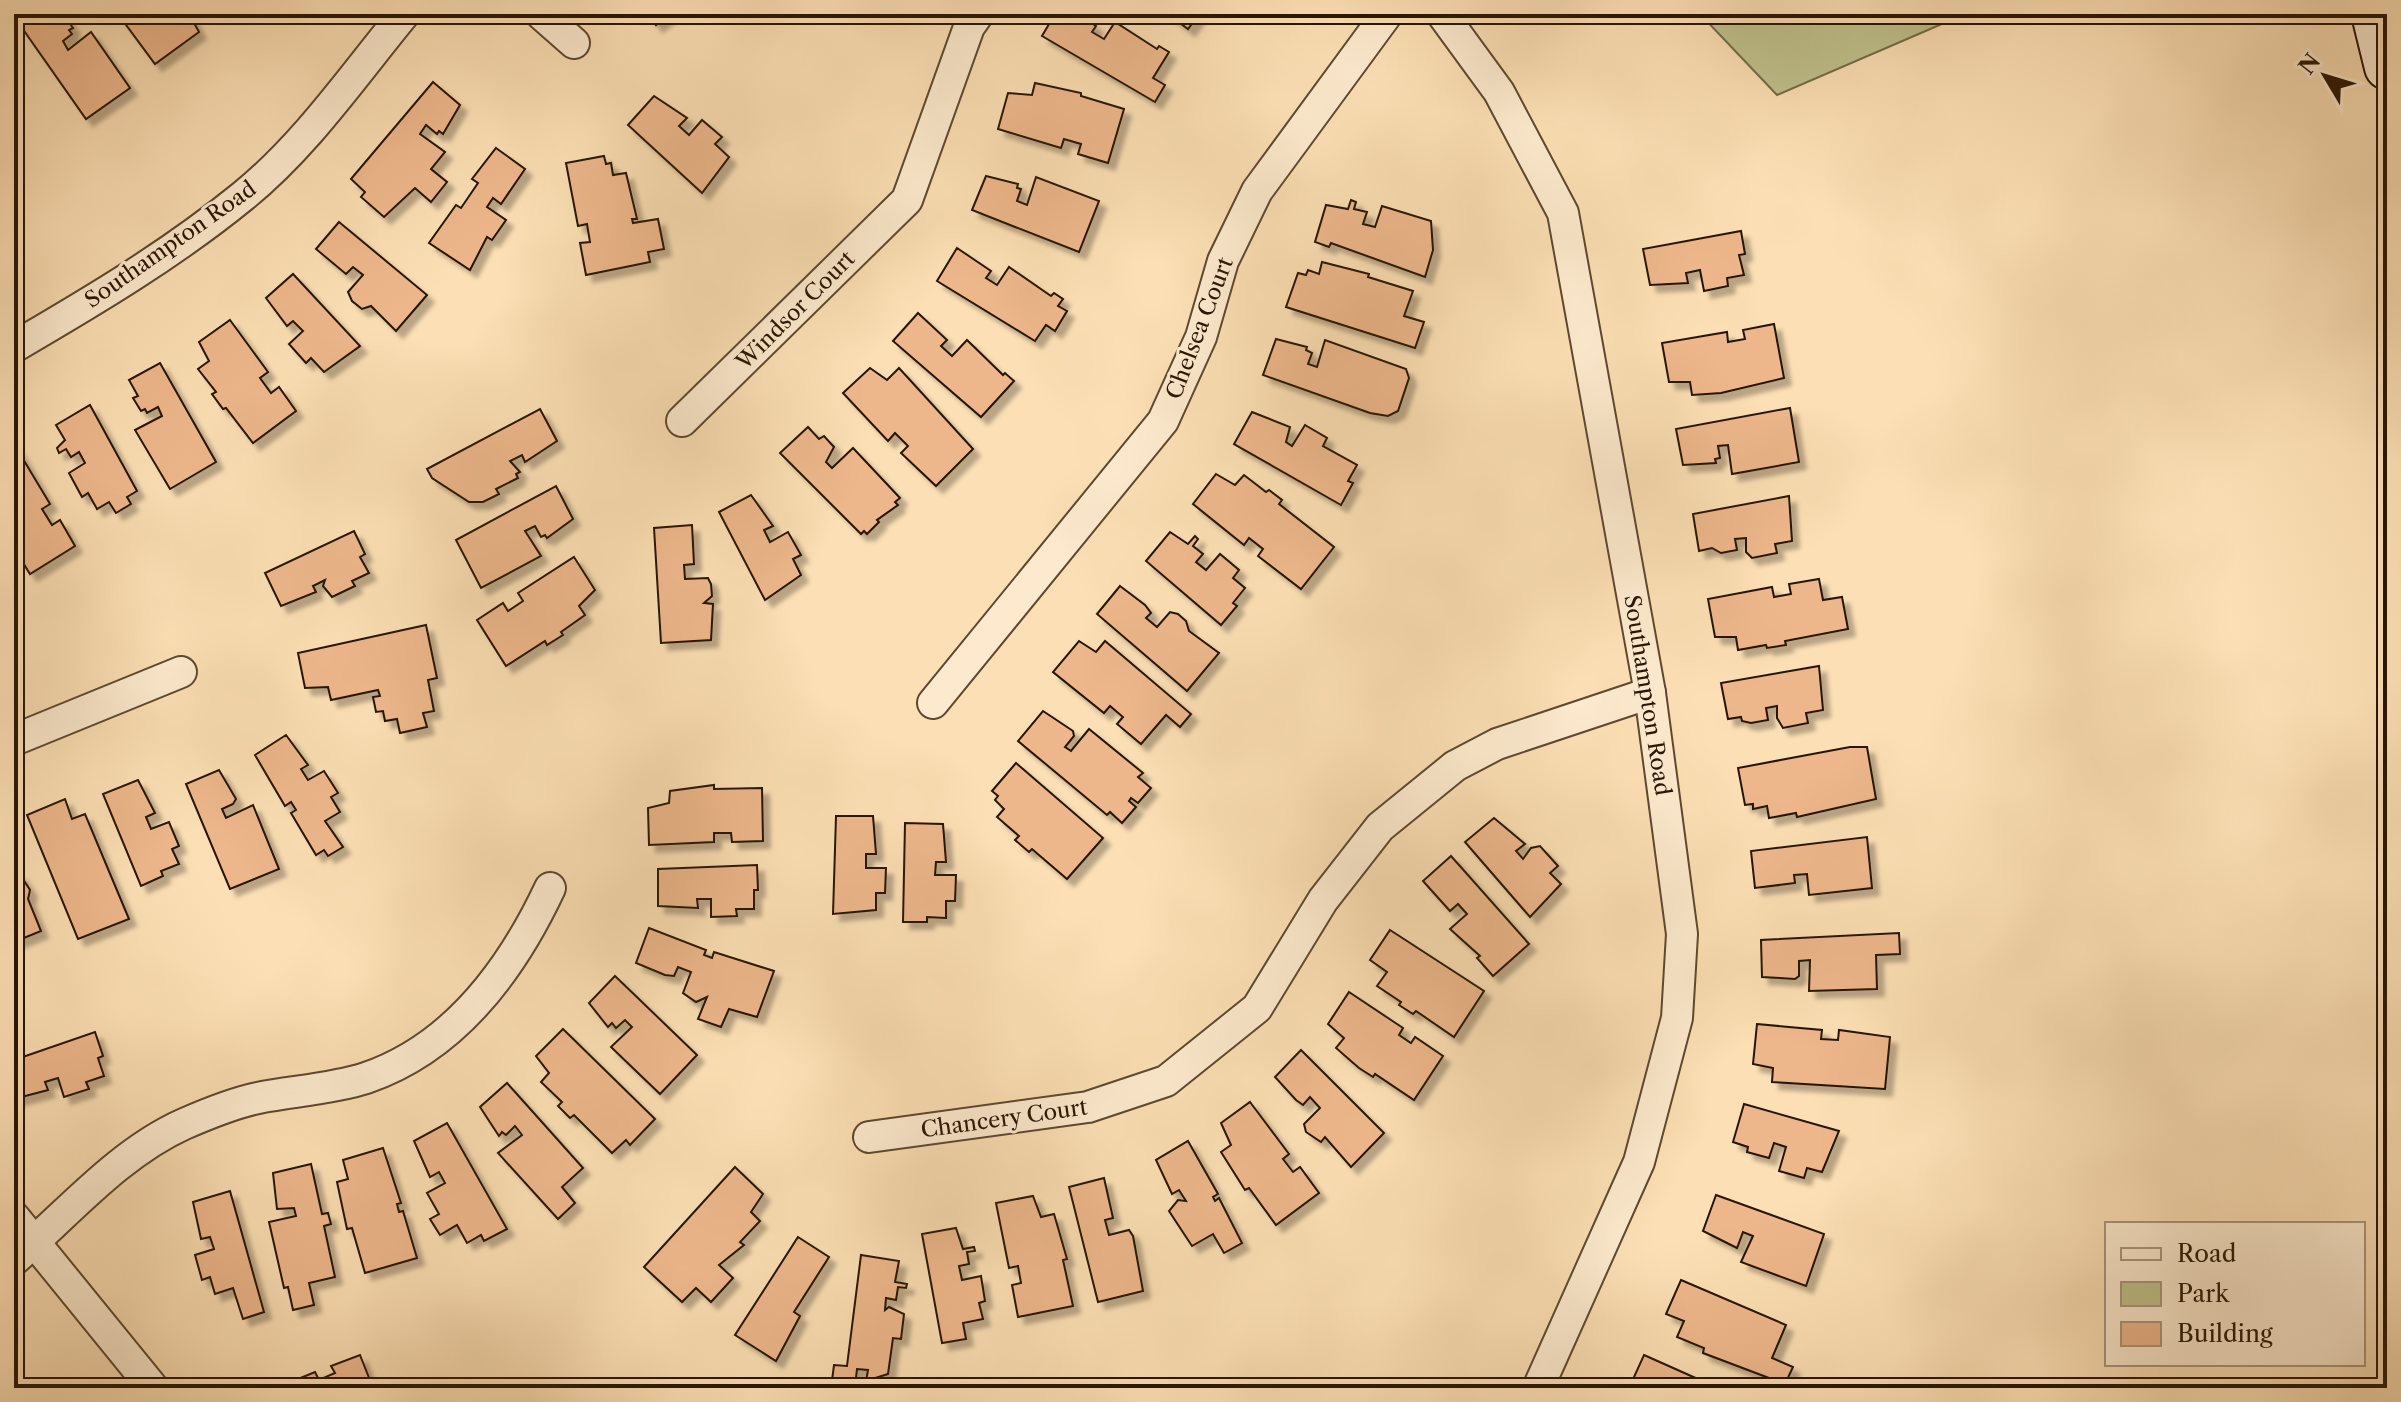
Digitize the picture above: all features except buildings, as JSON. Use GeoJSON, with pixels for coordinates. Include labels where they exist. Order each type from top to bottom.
{"type":"FeatureCollection","features":[{"type":"Feature","properties":{"kind":"main road"},"geometry":{"type":"LineString","coordinates":[[2374,14],[2387,67]]}},
{"type":"Feature","properties":{"kind":"street","name":"Southampton Road"},"geometry":{"type":"LineString","coordinates":[[14,347],[124,282],[244,196],[291,151],[404,14]]}},
{"type":"Feature","properties":{"kind":"street"},"geometry":{"type":"LineString","coordinates":[[541,14],[574,43]]}},
{"type":"Feature","properties":{"kind":"street","name":"Windsor Court"},"geometry":{"type":"LineString","coordinates":[[682,421],[907,200],[969,27],[978,14]]}},
{"type":"Feature","properties":{"kind":"street","name":"Chelsea Court"},"geometry":{"type":"LineString","coordinates":[[933,703],[1163,421],[1201,337],[1223,261],[1257,191],[1387,14]]}},
{"type":"Feature","properties":{"kind":"street","name":"Southampton Road"},"geometry":{"type":"LineString","coordinates":[[1442,14],[1499,92],[1563,213],[1650,693],[1682,934],[1677,1018],[1639,1162],[1538,1388]]}},
{"type":"Feature","properties":{"kind":"street"},"geometry":{"type":"LineString","coordinates":[[14,740],[181,672]]}},
{"type":"Feature","properties":{"kind":"street","name":"Chancery Court"},"geometry":{"type":"LineString","coordinates":[[869,1137],[1088,1107],[1166,1081],[1257,1008],[1323,900],[1380,827],[1455,766],[1497,744],[1650,693]]}},
{"type":"Feature","properties":{"kind":"street"},"geometry":{"type":"LineString","coordinates":[[25,1251],[127,1159],[182,1125],[254,1099],[365,1078],[427,1049],[463,1020],[527,937],[550,888]]}},
{"type":"Feature","properties":{"kind":"street"},"geometry":{"type":"LineString","coordinates":[[14,1217],[25,1251],[153,1388]]}},
{"type":"Feature","properties":{"kind":"green space"},"geometry":{"type":"Polygon","coordinates":[[[1700,14],[1965,14],[1777,95],[1700,14]]]}}]}
